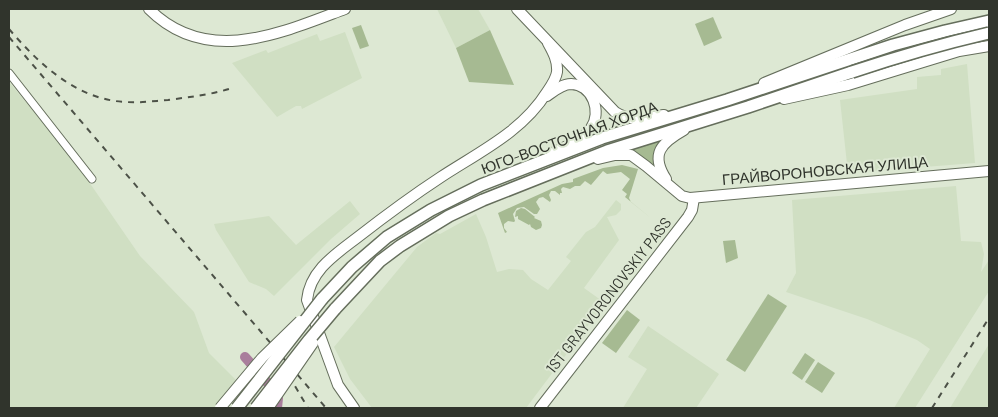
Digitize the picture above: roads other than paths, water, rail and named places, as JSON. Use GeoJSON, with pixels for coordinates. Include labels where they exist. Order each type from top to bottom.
{"type":"FeatureCollection","features":[{"type":"Feature","properties":{"kind":"main road"},"geometry":{"type":"LineString","coordinates":[[150,9],[169,26],[187,35],[203,39],[236,42],[266,37],[345,9]]}},
{"type":"Feature","properties":{"kind":"main road"},"geometry":{"type":"LineString","coordinates":[[517,9],[615,112],[623,117],[640,119],[692,110]]}},
{"type":"Feature","properties":{"kind":"main road"},"geometry":{"type":"LineString","coordinates":[[727,100],[777,77],[905,25],[951,9]]}},
{"type":"Feature","properties":{"kind":"main road","name":"ЮГО-ВОСТОЧНАЯ ХОРДА"},"geometry":{"type":"LineString","coordinates":[[237,408],[322,299],[352,266],[387,237],[454,197],[521,168],[602,138],[849,60],[945,31],[989,21]]}},
{"type":"Feature","properties":{"kind":"main road","name":"ЮГО-ВОСТОЧНАЯ ХОРДА"},"geometry":{"type":"LineString","coordinates":[[256,408],[335,309],[380,261],[449,216],[607,150],[748,107],[913,52],[989,33]]}},
{"type":"Feature","properties":{"kind":"main road"},"geometry":{"type":"LineString","coordinates":[[354,408],[338,385],[307,300],[308,288],[315,275],[327,262],[400,204],[500,140],[527,117],[542,100],[556,74],[556,61],[548,43]]}},
{"type":"Feature","properties":{"kind":"main road"},"geometry":{"type":"LineString","coordinates":[[748,107],[848,85],[959,51],[989,46]]}},
{"type":"Feature","properties":{"kind":"main road"},"geometry":{"type":"LineString","coordinates":[[521,168],[577,140],[591,128],[595,120],[596,111],[592,97],[588,92],[576,85],[563,86],[542,100]]}},
{"type":"Feature","properties":{"kind":"main road"},"geometry":{"type":"LineString","coordinates":[[669,184],[658,164],[659,152],[662,146],[674,136],[696,123]]}},
{"type":"Feature","properties":{"kind":"main road"},"geometry":{"type":"LineString","coordinates":[[563,168],[624,154],[637,158],[682,196],[694,198]]}},
{"type":"Feature","properties":{"kind":"main road","name":"ГРАЙВОРОНОВСКАЯ УЛИЦА"},"geometry":{"type":"LineString","coordinates":[[694,198],[731,193],[989,171]]}},
{"type":"Feature","properties":{"kind":"main road","name":"1ST GRAYVORONOVSKIY PASS"},"geometry":{"type":"LineString","coordinates":[[540,408],[688,217],[692,210],[694,198]]}},
{"type":"Feature","properties":{"kind":"main road"},"geometry":{"type":"LineString","coordinates":[[220,408],[262,358],[322,299]]}},
{"type":"Feature","properties":{"kind":"main road"},"geometry":{"type":"LineString","coordinates":[[268,408],[335,309]]}},
{"type":"Feature","properties":{"kind":"street"},"geometry":{"type":"LineString","coordinates":[[9,73],[92,179]]}},
{"type":"Feature","properties":{"kind":"waterway"},"geometry":{"type":"LineString","coordinates":[[245,357],[278,398],[277,408]]}},
{"type":"Feature","properties":{"kind":"railway"},"geometry":{"type":"LineString","coordinates":[[9,29],[33,55],[60,78],[91,95],[108,100],[147,102],[229,89]]}},
{"type":"Feature","properties":{"kind":"railway"},"geometry":{"type":"LineString","coordinates":[[9,37],[326,408]]}},
{"type":"Feature","properties":{"kind":"railway"},"geometry":{"type":"LineString","coordinates":[[932,408],[989,318]]}},
{"type":"Feature","properties":{"kind":"railway"},"geometry":{"type":"LineString","coordinates":[[289,376],[308,408]]}}]}
